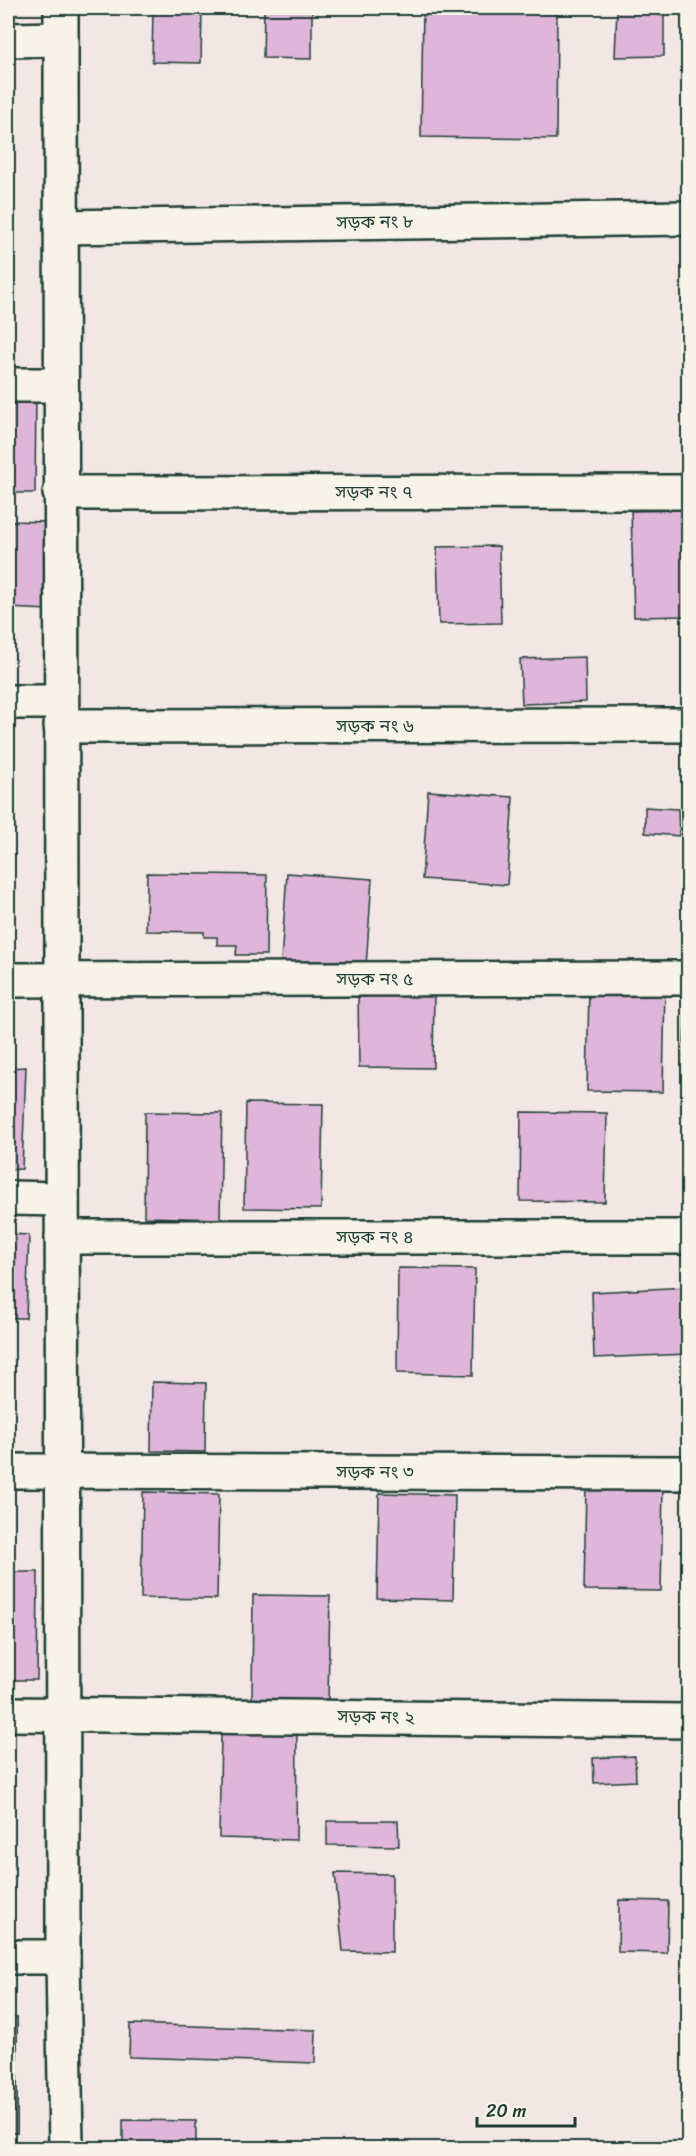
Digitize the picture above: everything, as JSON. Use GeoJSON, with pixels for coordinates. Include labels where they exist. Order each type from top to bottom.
{"type":"FeatureCollection","features":[{"type":"Feature","properties":{"kind":"street"},"geometry":{"type":"LineString","coordinates":[[8,39],[61,23],[63,1957],[66,2148]]}},
{"type":"Feature","properties":{"kind":"street","name":"সড়ক নং ৮"},"geometry":{"type":"LineString","coordinates":[[61,227],[688,219]]}},
{"type":"Feature","properties":{"kind":"street"},"geometry":{"type":"LineString","coordinates":[[8,385],[60,385]]}},
{"type":"Feature","properties":{"kind":"street","name":"সড়ক নং ৭"},"geometry":{"type":"LineString","coordinates":[[60,493],[688,492]]}},
{"type":"Feature","properties":{"kind":"street","name":"সড়ক নং ৬"},"geometry":{"type":"LineString","coordinates":[[8,702],[61,714],[688,725]]}},
{"type":"Feature","properties":{"kind":"street","name":"সড়ক নং ৫"},"geometry":{"type":"LineString","coordinates":[[8,980],[688,978]]}},
{"type":"Feature","properties":{"kind":"street"},"geometry":{"type":"LineString","coordinates":[[8,1198],[62,1199]]}},
{"type":"Feature","properties":{"kind":"street","name":"সড়ক নং ৪"},"geometry":{"type":"LineString","coordinates":[[62,1237],[688,1237]]}},
{"type":"Feature","properties":{"kind":"street","name":"সড়ক নং ৩"},"geometry":{"type":"LineString","coordinates":[[8,1470],[688,1473]]}},
{"type":"Feature","properties":{"kind":"street","name":"সড়ক নং ২"},"geometry":{"type":"LineString","coordinates":[[8,1714],[688,1721]]}},
{"type":"Feature","properties":{"kind":"street"},"geometry":{"type":"LineString","coordinates":[[8,1957],[63,1957]]}},
{"type":"Feature","properties":{"kind":"building"},"geometry":{"type":"Polygon","coordinates":[[[153,8],[202,8],[201,63],[152,62],[153,8]]]}},
{"type":"Feature","properties":{"kind":"building"},"geometry":{"type":"Polygon","coordinates":[[[264,8],[312,8],[312,59],[263,58],[264,8]]]}},
{"type":"Feature","properties":{"kind":"building"},"geometry":{"type":"Polygon","coordinates":[[[423,8],[557,8],[556,139],[421,137],[423,8]]]}},
{"type":"Feature","properties":{"kind":"building"},"geometry":{"type":"Polygon","coordinates":[[[617,8],[664,8],[664,56],[615,57],[617,8]]]}},
{"type":"Feature","properties":{"kind":"building"},"geometry":{"type":"Polygon","coordinates":[[[8,394],[36,394],[35,493],[8,493],[8,394]]]}},
{"type":"Feature","properties":{"kind":"building"},"geometry":{"type":"Polygon","coordinates":[[[688,510],[688,616],[634,617],[631,511],[688,510]]]}},
{"type":"Feature","properties":{"kind":"building"},"geometry":{"type":"Polygon","coordinates":[[[8,521],[47,522],[49,610],[8,608],[8,521]]]}},
{"type":"Feature","properties":{"kind":"building"},"geometry":{"type":"Polygon","coordinates":[[[499,546],[501,623],[439,624],[437,547],[499,546]]]}},
{"type":"Feature","properties":{"kind":"building"},"geometry":{"type":"Polygon","coordinates":[[[585,657],[586,702],[522,704],[520,659],[585,657]]]}},
{"type":"Feature","properties":{"kind":"building"},"geometry":{"type":"Polygon","coordinates":[[[428,791],[513,797],[507,885],[422,879],[428,791]]]}},
{"type":"Feature","properties":{"kind":"building"},"geometry":{"type":"Polygon","coordinates":[[[645,807],[678,809],[679,836],[645,833],[645,807]]]}},
{"type":"Feature","properties":{"kind":"building"},"geometry":{"type":"Polygon","coordinates":[[[147,873],[267,875],[266,955],[236,955],[237,945],[217,945],[217,937],[204,937],[204,932],[146,931],[147,873]]]}},
{"type":"Feature","properties":{"kind":"building"},"geometry":{"type":"Polygon","coordinates":[[[287,873],[372,879],[366,967],[281,962],[287,873]]]}},
{"type":"Feature","properties":{"kind":"building"},"geometry":{"type":"Polygon","coordinates":[[[589,986],[665,987],[663,1092],[587,1091],[589,986]]]}},
{"type":"Feature","properties":{"kind":"building"},"geometry":{"type":"Polygon","coordinates":[[[686,986],[688,986],[688,1085],[683,1084],[686,986]]]}},
{"type":"Feature","properties":{"kind":"building"},"geometry":{"type":"Polygon","coordinates":[[[434,993],[433,1068],[359,1067],[358,994],[434,993]]]}},
{"type":"Feature","properties":{"kind":"building"},"geometry":{"type":"Polygon","coordinates":[[[26,1067],[22,1169],[8,1170],[8,1068],[26,1067]]]}},
{"type":"Feature","properties":{"kind":"building"},"geometry":{"type":"Polygon","coordinates":[[[246,1103],[323,1104],[321,1209],[244,1208],[246,1103]]]}},
{"type":"Feature","properties":{"kind":"building"},"geometry":{"type":"Polygon","coordinates":[[[145,1112],[222,1113],[220,1219],[144,1217],[145,1112]]]}},
{"type":"Feature","properties":{"kind":"building"},"geometry":{"type":"Polygon","coordinates":[[[521,1112],[607,1113],[605,1202],[520,1201],[521,1112]]]}},
{"type":"Feature","properties":{"kind":"building"},"geometry":{"type":"Polygon","coordinates":[[[8,1234],[29,1235],[26,1318],[8,1318],[8,1234]]]}},
{"type":"Feature","properties":{"kind":"building"},"geometry":{"type":"Polygon","coordinates":[[[398,1268],[475,1269],[473,1375],[397,1373],[398,1268]]]}},
{"type":"Feature","properties":{"kind":"building"},"geometry":{"type":"Polygon","coordinates":[[[688,1287],[688,1354],[594,1358],[592,1292],[688,1287]]]}},
{"type":"Feature","properties":{"kind":"building"},"geometry":{"type":"Polygon","coordinates":[[[152,1382],[206,1383],[205,1452],[151,1451],[152,1382]]]}},
{"type":"Feature","properties":{"kind":"building"},"geometry":{"type":"Polygon","coordinates":[[[586,1485],[663,1486],[661,1591],[584,1590],[586,1485]]]}},
{"type":"Feature","properties":{"kind":"building"},"geometry":{"type":"Polygon","coordinates":[[[143,1492],[219,1494],[217,1599],[141,1598],[143,1492]]]}},
{"type":"Feature","properties":{"kind":"building"},"geometry":{"type":"Polygon","coordinates":[[[379,1493],[455,1495],[453,1600],[377,1598],[379,1493]]]}},
{"type":"Feature","properties":{"kind":"building"},"geometry":{"type":"Polygon","coordinates":[[[8,1572],[38,1572],[37,1680],[8,1680],[8,1572]]]}},
{"type":"Feature","properties":{"kind":"building"},"geometry":{"type":"Polygon","coordinates":[[[253,1595],[330,1596],[328,1701],[252,1700],[253,1595]]]}},
{"type":"Feature","properties":{"kind":"building"},"geometry":{"type":"Polygon","coordinates":[[[221,1733],[297,1734],[296,1840],[219,1838],[221,1733]]]}},
{"type":"Feature","properties":{"kind":"building"},"geometry":{"type":"Polygon","coordinates":[[[635,1756],[636,1781],[594,1783],[593,1758],[635,1756]]]}},
{"type":"Feature","properties":{"kind":"building"},"geometry":{"type":"Polygon","coordinates":[[[327,1821],[398,1821],[399,1846],[327,1845],[327,1821]]]}},
{"type":"Feature","properties":{"kind":"building"},"geometry":{"type":"Polygon","coordinates":[[[335,1873],[392,1874],[392,1952],[343,1951],[335,1873]]]}},
{"type":"Feature","properties":{"kind":"building"},"geometry":{"type":"Polygon","coordinates":[[[619,1900],[668,1901],[667,1953],[618,1952],[619,1900]]]}},
{"type":"Feature","properties":{"kind":"building"},"geometry":{"type":"Polygon","coordinates":[[[8,2018],[17,2018],[17,2133],[8,2133],[8,2018]]]}},
{"type":"Feature","properties":{"kind":"building"},"geometry":{"type":"Polygon","coordinates":[[[8,2018],[17,2018],[17,2133],[8,2133],[8,2018]]]}},
{"type":"Feature","properties":{"kind":"building"},"geometry":{"type":"Polygon","coordinates":[[[130,2024],[316,2030],[315,2063],[129,2057],[130,2024]]]}},
{"type":"Feature","properties":{"kind":"building"},"geometry":{"type":"Polygon","coordinates":[[[123,2120],[196,2121],[196,2148],[123,2148],[123,2120]]]}}]}
